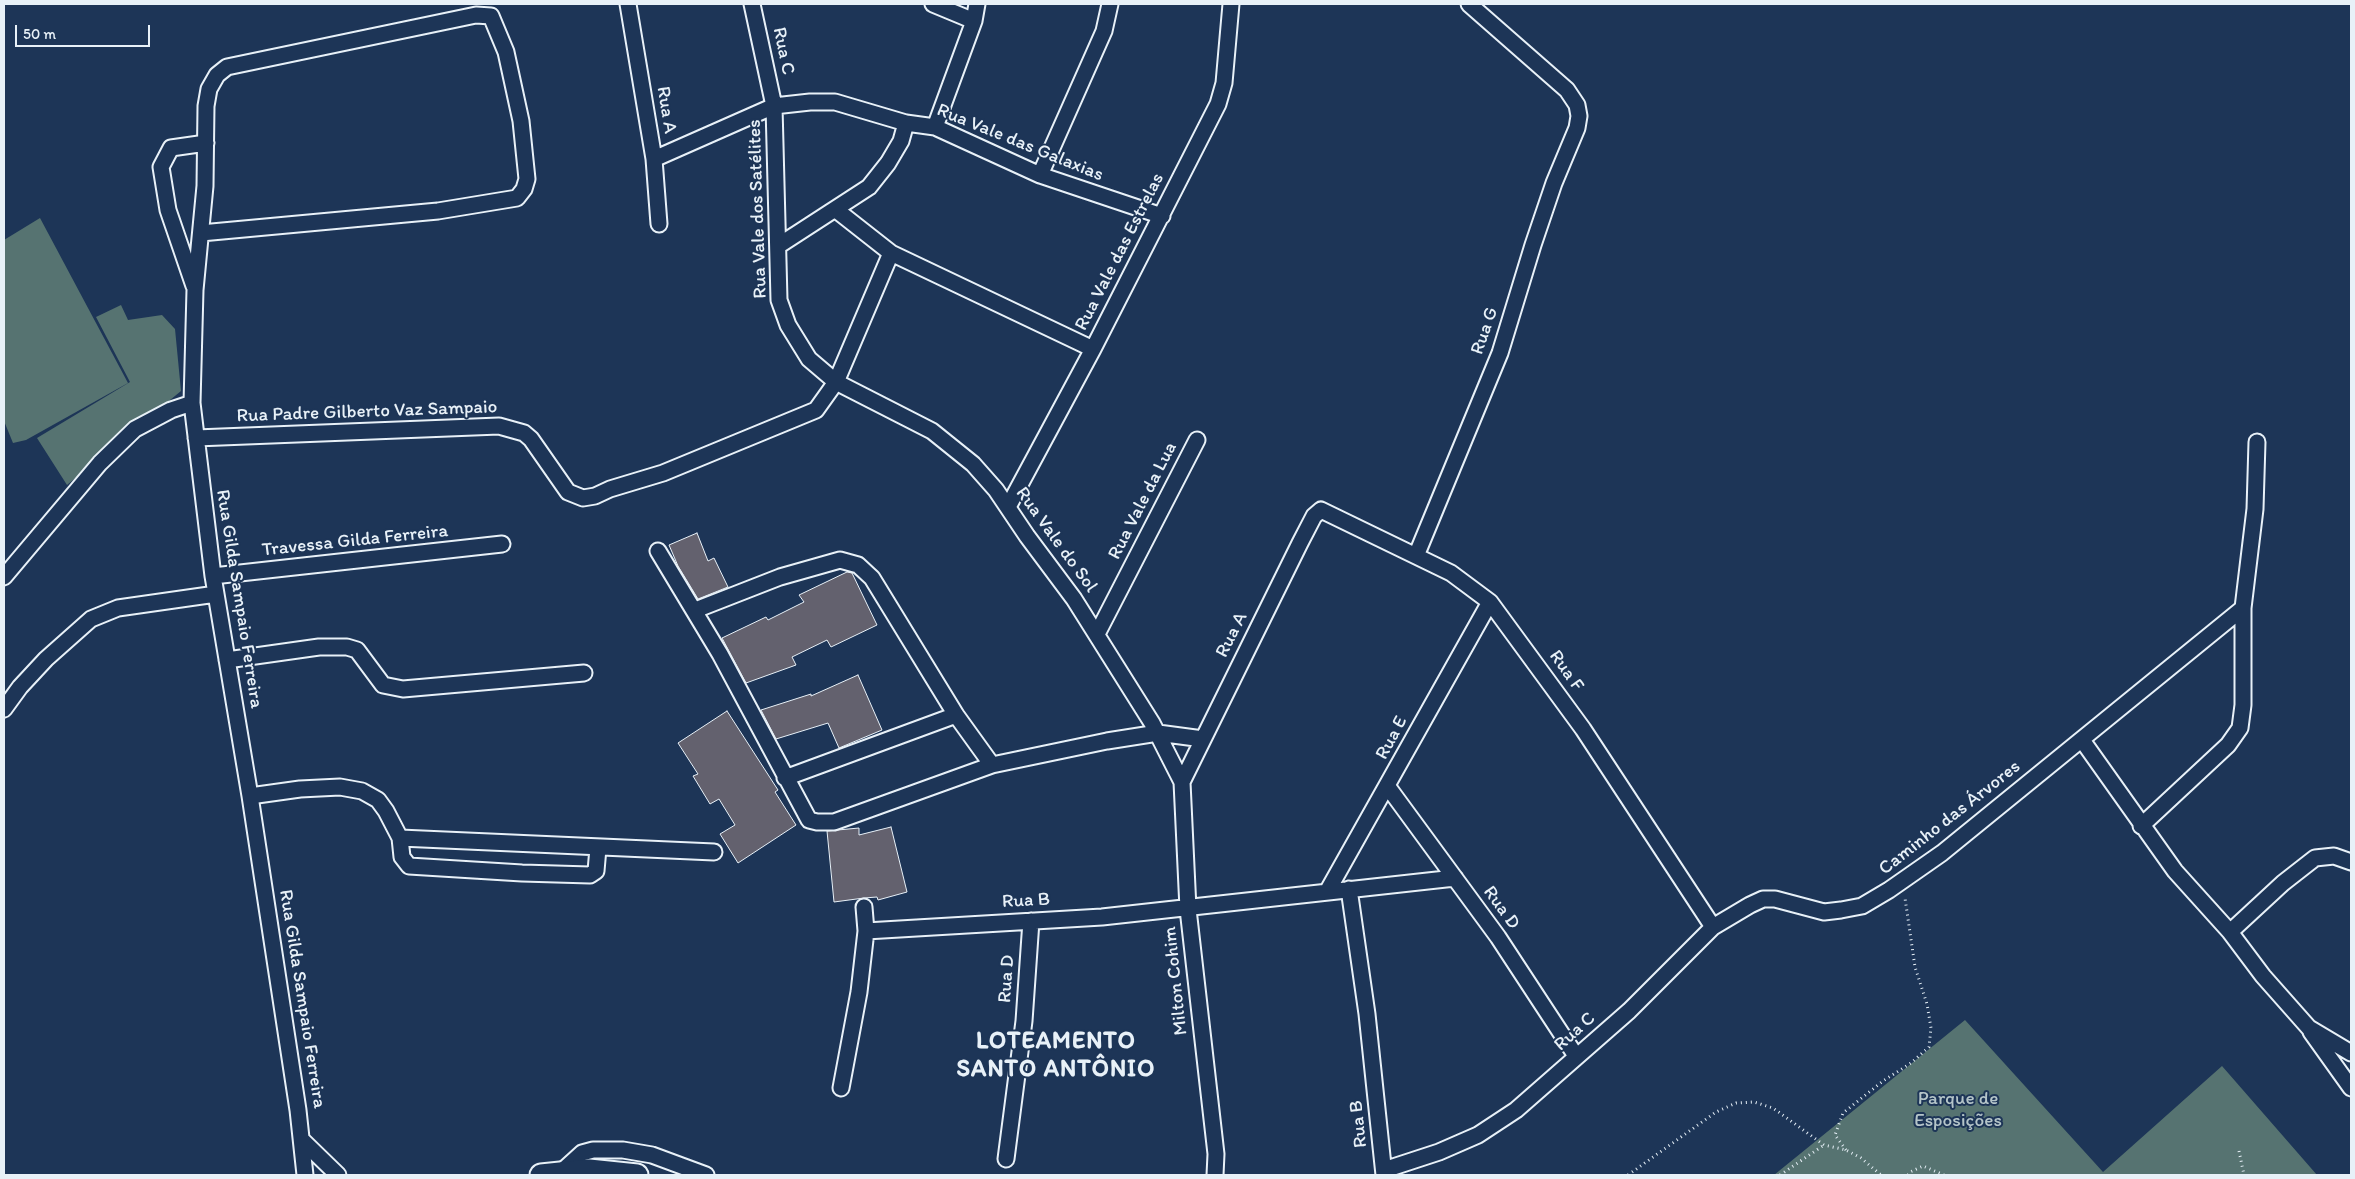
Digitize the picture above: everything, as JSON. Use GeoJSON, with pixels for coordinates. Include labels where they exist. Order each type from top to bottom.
{"type":"FeatureCollection","features":[{"type":"Feature","properties":{"kind":"street","name":"Rua A"},"geometry":{"type":"LineString","coordinates":[[628,4],[654,160],[658,224]]}},
{"type":"Feature","properties":{"kind":"street","name":"Rua C"},"geometry":{"type":"LineString","coordinates":[[752,4],[774,106]]}},
{"type":"Feature","properties":{"kind":"street"},"geometry":{"type":"LineString","coordinates":[[933,4],[974,21]]}},
{"type":"Feature","properties":{"kind":"street"},"geometry":{"type":"LineString","coordinates":[[935,126],[974,21],[978,4]]}},
{"type":"Feature","properties":{"kind":"street"},"geometry":{"type":"LineString","coordinates":[[1040,175],[1104,31],[1110,4]]}},
{"type":"Feature","properties":{"kind":"street","name":"Rua Vale das Estrelas"},"geometry":{"type":"LineString","coordinates":[[1008,507],[1093,349],[1218,104],[1224,83],[1231,4]]}},
{"type":"Feature","properties":{"kind":"street","name":"Rua G"},"geometry":{"type":"LineString","coordinates":[[1416,556],[1500,353],[1533,244],[1554,183],[1572,143],[1579,116],[1577,105],[1567,90],[1469,4]]}},
{"type":"Feature","properties":{"kind":"street","name":"Rua Gilda Sampaio Ferreira"},"geometry":{"type":"LineString","coordinates":[[201,233],[438,211],[517,198],[524,189],[527,179],[521,121],[506,52],[494,22],[488,14],[457,18],[227,67],[217,75],[209,89],[206,106],[206,143],[196,290],[192,403],[213,576],[250,796],[303,1141],[305,1175]]}},
{"type":"Feature","properties":{"kind":"street","name":"Rua Vale das Galaxias"},"geometry":{"type":"LineString","coordinates":[[774,106],[810,102],[835,102],[906,123],[935,126],[1040,175],[1162,216]]}},
{"type":"Feature","properties":{"kind":"street"},"geometry":{"type":"LineString","coordinates":[[654,160],[774,106]]}},
{"type":"Feature","properties":{"kind":"street","name":"Rua Vale dos Satélites"},"geometry":{"type":"LineString","coordinates":[[774,106],[779,300],[788,325],[809,360],[836,382]]}},
{"type":"Feature","properties":{"kind":"street"},"geometry":{"type":"LineString","coordinates":[[778,246],[869,187],[896,148],[906,123]]}},
{"type":"Feature","properties":{"kind":"street"},"geometry":{"type":"LineString","coordinates":[[196,290],[168,210],[161,167],[171,148],[206,143]]}},
{"type":"Feature","properties":{"kind":"street"},"geometry":{"type":"LineString","coordinates":[[835,209],[891,253],[1093,349]]}},
{"type":"Feature","properties":{"kind":"street","name":"Rua Padre Gilberto Vaz Sampaio"},"geometry":{"type":"LineString","coordinates":[[196,438],[499,426],[524,433],[531,438],[568,492],[577,497],[586,498],[663,473],[816,410],[836,382],[891,253]]}},
{"type":"Feature","properties":{"kind":"street","name":"Rua Vale do Sol"},"geometry":{"type":"LineString","coordinates":[[836,382],[932,431],[973,464],[1008,507],[1074,599],[1158,733],[1182,782]]}},
{"type":"Feature","properties":{"kind":"street"},"geometry":{"type":"LineString","coordinates":[[4,577],[100,463],[135,428],[171,410],[192,403]]}},
{"type":"Feature","properties":{"kind":"street","name":"Rua Vale da Lua"},"geometry":{"type":"LineString","coordinates":[[1097,634],[1197,440]]}},
{"type":"Feature","properties":{"kind":"street"},"geometry":{"type":"LineString","coordinates":[[2141,826],[2228,745],[2240,728],[2243,705],[2243,608],[2255,510],[2257,442]]}},
{"type":"Feature","properties":{"kind":"street","name":"Rua A"},"geometry":{"type":"LineString","coordinates":[[1182,782],[1310,523],[1317,512],[1321,510]]}},
{"type":"Feature","properties":{"kind":"street","name":"Rua F"},"geometry":{"type":"LineString","coordinates":[[1321,510],[1451,573],[1490,602],[1583,729],[1713,927]]}},
{"type":"Feature","properties":{"kind":"street","name":"Travessa Gilda Ferreira"},"geometry":{"type":"LineString","coordinates":[[213,576],[502,544]]}},
{"type":"Feature","properties":{"kind":"street"},"geometry":{"type":"LineString","coordinates":[[658,551],[720,654],[809,820],[824,823],[834,822],[992,765],[1132,736],[1158,733],[1203,739]]}},
{"type":"Feature","properties":{"kind":"street"},"geometry":{"type":"LineString","coordinates":[[695,612],[698,609],[780,577],[840,560],[848,561],[862,568],[872,578],[956,715],[992,765]]}},
{"type":"Feature","properties":{"kind":"street"},"geometry":{"type":"LineString","coordinates":[[4,709],[46,659],[91,619],[118,608],[216,594]]}},
{"type":"Feature","properties":{"kind":"street","name":"Rua E"},"geometry":{"type":"LineString","coordinates":[[1327,892],[1354,841],[1388,787],[1490,602]]}},
{"type":"Feature","properties":{"kind":"street","name":"Caminho das Árvores"},"geometry":{"type":"LineString","coordinates":[[1775,899],[1824,912],[1862,906],[1942,853],[2243,608]]}},
{"type":"Feature","properties":{"kind":"street"},"geometry":{"type":"LineString","coordinates":[[227,660],[319,647],[347,647],[357,650],[383,685],[403,690],[584,673]]}},
{"type":"Feature","properties":{"kind":"street"},"geometry":{"type":"LineString","coordinates":[[785,778],[956,715]]}},
{"type":"Feature","properties":{"kind":"street"},"geometry":{"type":"LineString","coordinates":[[2082,740],[2141,826],[2174,870],[2230,932],[2263,976],[2309,1028],[2351,1088]]}},
{"type":"Feature","properties":{"kind":"street","name":"Milton Cohim"},"geometry":{"type":"LineString","coordinates":[[1182,782],[1188,909],[1215,1144],[1215,1175]]}},
{"type":"Feature","properties":{"kind":"street"},"geometry":{"type":"LineString","coordinates":[[250,796],[300,789],[340,787],[362,791],[378,800],[400,838],[402,857],[409,866],[590,875],[596,871],[598,848]]}},
{"type":"Feature","properties":{"kind":"street","name":"Rua D"},"geometry":{"type":"LineString","coordinates":[[1388,787],[1498,937],[1576,1056]]}},
{"type":"Feature","properties":{"kind":"street"},"geometry":{"type":"LineString","coordinates":[[400,838],[714,852]]}},
{"type":"Feature","properties":{"kind":"street"},"geometry":{"type":"LineString","coordinates":[[2230,932],[2283,883],[2316,858],[2334,856],[2351,862]]}},
{"type":"Feature","properties":{"kind":"street","name":"Rua B"},"geometry":{"type":"LineString","coordinates":[[866,931],[1188,909],[1455,878]]}},
{"type":"Feature","properties":{"kind":"street","name":"Rua B"},"geometry":{"type":"LineString","coordinates":[[1349,889],[1367,1014],[1384,1172]]}},
{"type":"Feature","properties":{"kind":"street","name":"Rua C"},"geometry":{"type":"LineString","coordinates":[[1384,1172],[1439,1152],[1478,1135],[1516,1110],[1629,1011],[1713,927],[1763,899],[1775,899]]}},
{"type":"Feature","properties":{"kind":"street"},"geometry":{"type":"LineString","coordinates":[[841,1088],[859,992],[866,931],[864,908]]}},
{"type":"Feature","properties":{"kind":"street","name":"Rua D"},"geometry":{"type":"LineString","coordinates":[[1006,1159],[1024,1021],[1031,921]]}},
{"type":"Feature","properties":{"kind":"street"},"geometry":{"type":"LineString","coordinates":[[2309,1028],[2351,1052]]}},
{"type":"Feature","properties":{"kind":"street"},"geometry":{"type":"LineString","coordinates":[[303,1141],[338,1175]]}},
{"type":"Feature","properties":{"kind":"street"},"geometry":{"type":"LineString","coordinates":[[550,1174],[582,1152],[623,1150],[652,1154],[706,1175]]}},
{"type":"Feature","properties":{"kind":"street"},"geometry":{"type":"LineString","coordinates":[[550,1174],[588,1170],[637,1175]]}},
{"type":"Feature","properties":{"kind":"path"},"geometry":{"type":"LineString","coordinates":[[1846,1150],[1835,1135],[1843,1113],[1883,1081],[1911,1064],[1928,1047],[1931,1028],[1927,1004],[1915,967],[1902,880]]}},
{"type":"Feature","properties":{"kind":"path"},"geometry":{"type":"LineString","coordinates":[[1628,1175],[1716,1112],[1736,1103],[1754,1102],[1773,1108],[1824,1145],[1846,1150],[1861,1158],[1881,1175]]}},
{"type":"Feature","properties":{"kind":"path"},"geometry":{"type":"LineString","coordinates":[[1780,1175],[1824,1145]]}},
{"type":"Feature","properties":{"kind":"path"},"geometry":{"type":"LineString","coordinates":[[2240,1151],[2245,1175]]}},
{"type":"Feature","properties":{"kind":"path"},"geometry":{"type":"LineString","coordinates":[[1908,1175],[1910,1172],[1923,1166],[1944,1175]]}},
{"type":"Feature","properties":{"kind":"green space"},"geometry":{"type":"Polygon","coordinates":[[[40,218],[128,383],[26,440],[13,443],[4,421],[4,240],[40,218]]]}},
{"type":"Feature","properties":{"kind":"green space"},"geometry":{"type":"Polygon","coordinates":[[[121,305],[128,320],[162,315],[175,329],[181,391],[67,485],[37,438],[130,382],[96,317],[121,305]]]}},
{"type":"Feature","properties":{"kind":"green space","name":"Parque de Esposições"},"geometry":{"type":"Polygon","coordinates":[[[1965,1020],[2103,1172],[2222,1066],[2317,1175],[1774,1175],[1965,1020]]]}},
{"type":"Feature","properties":{"kind":"building"},"geometry":{"type":"Polygon","coordinates":[[[697,533],[708,561],[714,558],[728,587],[698,599],[678,566],[669,545],[697,533]]]}},
{"type":"Feature","properties":{"kind":"building"},"geometry":{"type":"Polygon","coordinates":[[[847,572],[852,573],[877,625],[831,647],[827,640],[792,657],[796,665],[746,683],[722,638],[766,617],[768,620],[804,602],[799,595],[847,572]]]}},
{"type":"Feature","properties":{"kind":"building"},"geometry":{"type":"Polygon","coordinates":[[[858,675],[882,730],[839,748],[828,723],[776,739],[761,710],[811,694],[811,696],[858,675]]]}},
{"type":"Feature","properties":{"kind":"building"},"geometry":{"type":"Polygon","coordinates":[[[727,711],[778,790],[775,792],[796,825],[738,863],[720,834],[735,825],[719,799],[710,804],[693,776],[698,774],[678,743],[727,711]]]}},
{"type":"Feature","properties":{"kind":"building"},"geometry":{"type":"Polygon","coordinates":[[[891,827],[907,892],[878,900],[877,897],[834,902],[827,831],[859,828],[859,835],[891,827]]]}},
{"type":"Feature","properties":{"kind":"district","name":"LOTEAMENTO SANTO ANTÔNIO"},"geometry":{"type":"Point","coordinates":[1056,1056]}}]}
